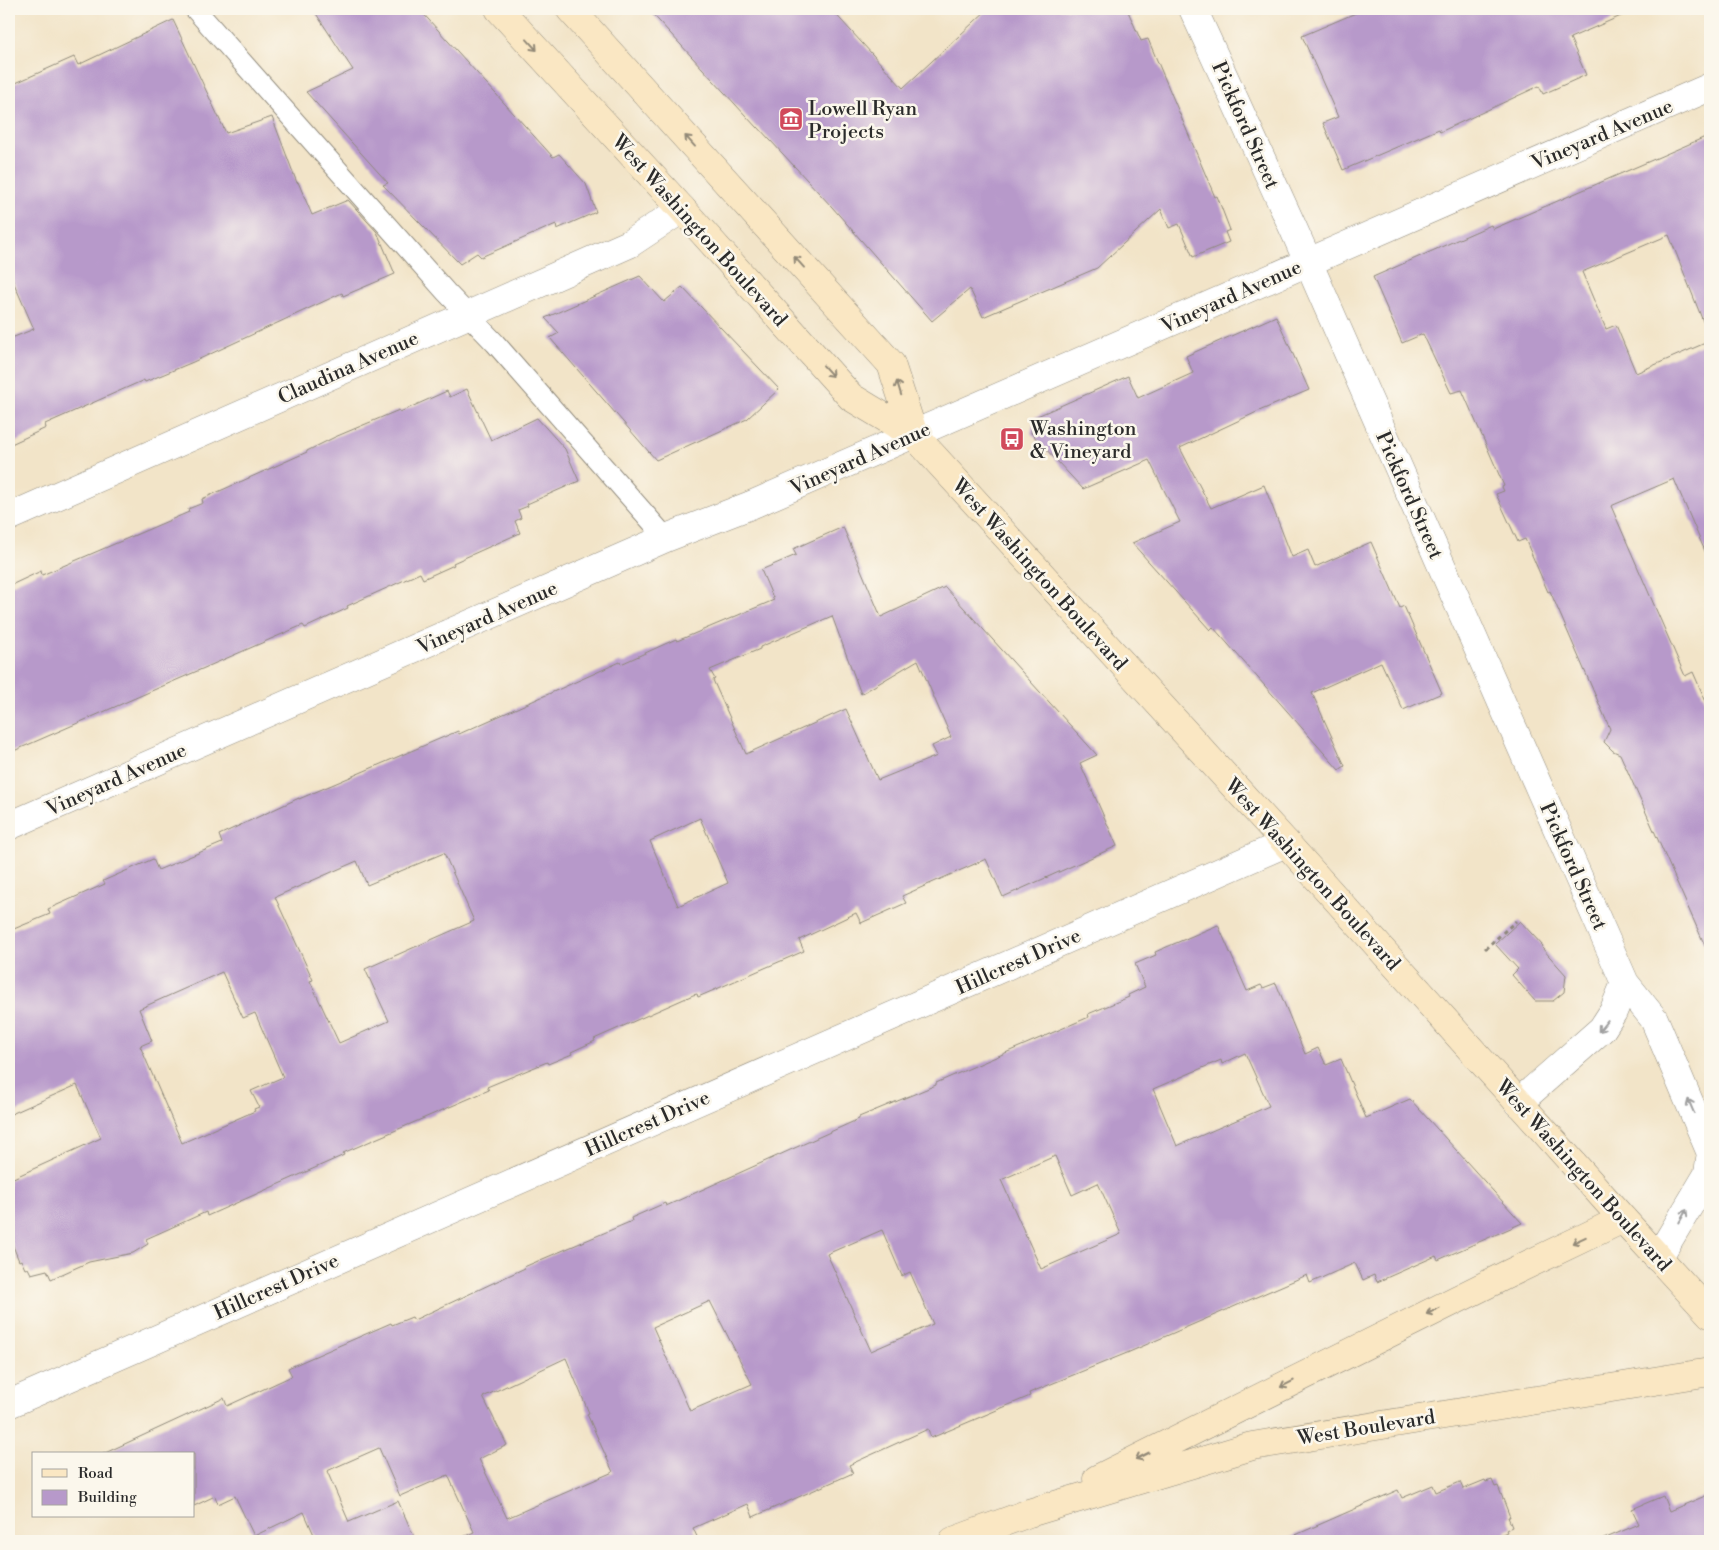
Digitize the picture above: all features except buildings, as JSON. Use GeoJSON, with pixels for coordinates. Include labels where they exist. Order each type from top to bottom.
{"type":"FeatureCollection","features":[{"type":"Feature","properties":{"kind":"main road","name":"West Washington Boulevard"},"geometry":{"type":"LineString","coordinates":[[499,9],[851,397],[914,434],[1286,843],[1710,1314]]}},
{"type":"Feature","properties":{"kind":"main road","name":"West Washington Boulevard"},"geometry":{"type":"LineString","coordinates":[[570,9],[891,364],[914,434]]}},
{"type":"Feature","properties":{"kind":"main road","name":"West Boulevard"},"geometry":{"type":"LineString","coordinates":[[1029,1513],[1498,1279],[1623,1219]]}},
{"type":"Feature","properties":{"kind":"main road","name":"West Boulevard"},"geometry":{"type":"LineString","coordinates":[[953,1541],[1029,1513],[1252,1446],[1710,1372]]}},
{"type":"Feature","properties":{"kind":"street","name":"Pickford Street"},"geometry":{"type":"LineString","coordinates":[[1193,9],[1308,262],[1625,983],[1654,1019],[1710,1151]]}},
{"type":"Feature","properties":{"kind":"street","name":"Vineyard Avenue"},"geometry":{"type":"LineString","coordinates":[[9,826],[666,538],[751,505],[1710,87]]}},
{"type":"Feature","properties":{"kind":"street","name":"Claudina Avenue"},"geometry":{"type":"LineString","coordinates":[[9,517],[629,244],[682,209]]}},
{"type":"Feature","properties":{"kind":"street","name":"Hillcrest Drive"},"geometry":{"type":"LineString","coordinates":[[9,1404],[1286,843]]}},
{"type":"Feature","properties":{"kind":"street"},"geometry":{"type":"LineString","coordinates":[[1518,1102],[1602,1029],[1613,1012],[1625,983]]}},
{"type":"Feature","properties":{"kind":"street"},"geometry":{"type":"LineString","coordinates":[[1658,1258],[1708,1174],[1710,1160]]}},
{"type":"Feature","properties":{"kind":"lane"},"geometry":{"type":"LineString","coordinates":[[195,9],[666,538]]}},
{"type":"Feature","properties":{"kind":"path"},"geometry":{"type":"LineString","coordinates":[[1485,949],[1516,921]]}},
{"type":"Feature","properties":{"kind":"place","name":"Lowell Ryan Projects"},"geometry":{"type":"Point","coordinates":[791,119]}},
{"type":"Feature","properties":{"kind":"place","name":"Washington & Vineyard"},"geometry":{"type":"Point","coordinates":[1012,439]}}]}
